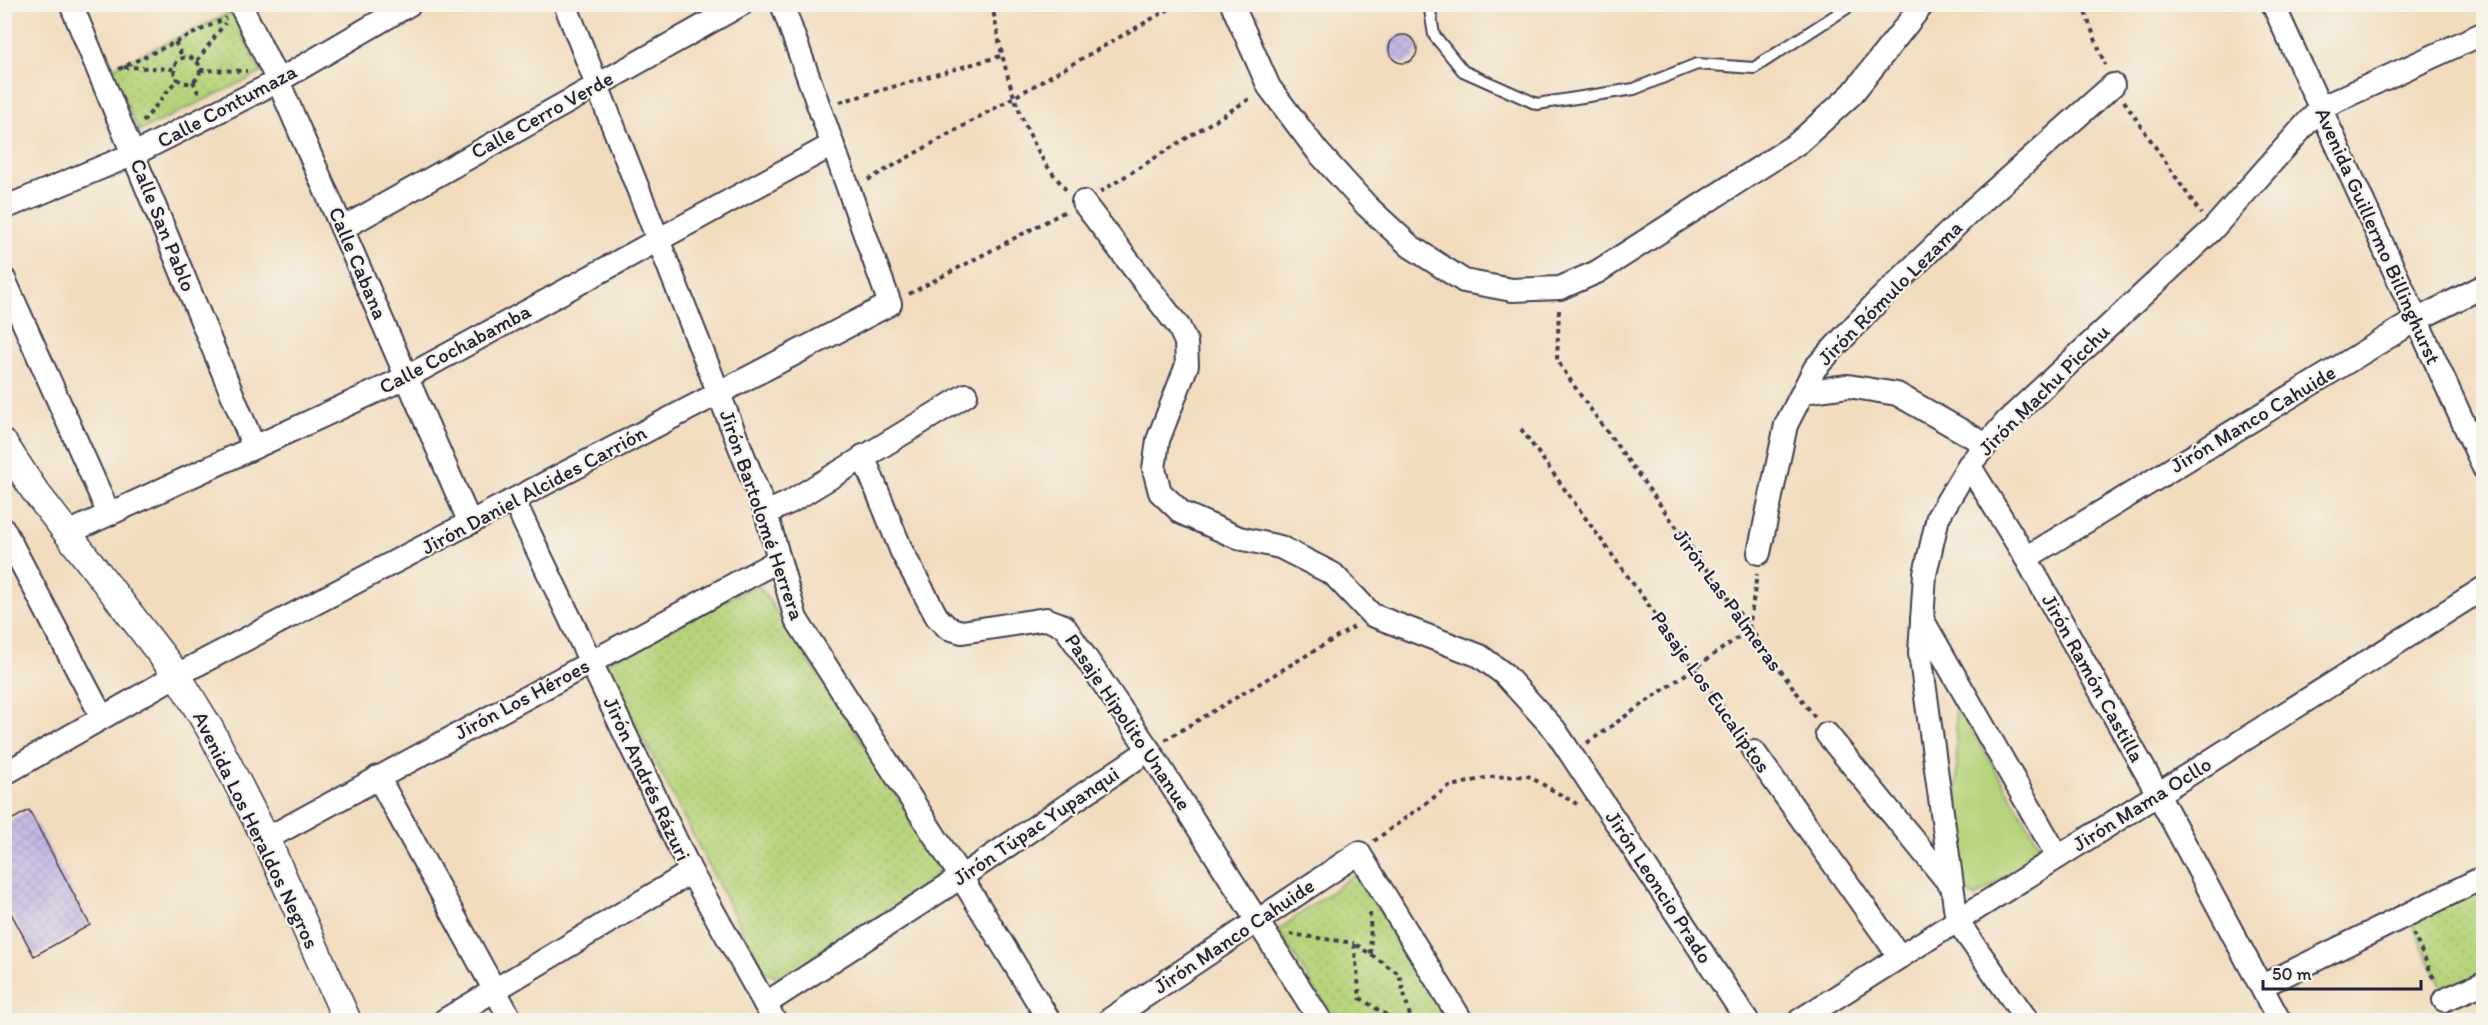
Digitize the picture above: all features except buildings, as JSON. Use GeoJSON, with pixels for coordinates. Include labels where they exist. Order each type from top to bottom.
{"type":"FeatureCollection","features":[{"type":"Feature","properties":{"kind":"street","name":"Calle San Pablo"},"geometry":{"type":"LineString","coordinates":[[70,4],[254,447]]}},
{"type":"Feature","properties":{"kind":"street","name":"Calle Cabana"},"geometry":{"type":"LineString","coordinates":[[240,4],[268,76],[343,228],[471,523]]}},
{"type":"Feature","properties":{"kind":"street","name":"Calle Contumaza"},"geometry":{"type":"LineString","coordinates":[[4,208],[134,154],[268,76],[410,4]]}},
{"type":"Feature","properties":{"kind":"street","name":"Jirón Bartolomé Herrera"},"geometry":{"type":"LineString","coordinates":[[565,4],[766,513],[796,619],[962,877],[1049,1020]]}},
{"type":"Feature","properties":{"kind":"street","name":"Calle Cerro Verde"},"geometry":{"type":"LineString","coordinates":[[343,228],[742,4]]}},
{"type":"Feature","properties":{"kind":"street"},"geometry":{"type":"LineString","coordinates":[[782,4],[849,191]]}},
{"type":"Feature","properties":{"kind":"street"},"geometry":{"type":"LineString","coordinates":[[1232,4],[1269,87],[1318,152],[1367,206],[1410,246],[1464,281],[1512,290],[1560,288],[1597,272],[1797,143],[1852,94],[1923,4]]}},
{"type":"Feature","properties":{"kind":"street","name":"Avenida Guillermo Billinghurst"},"geometry":{"type":"LineString","coordinates":[[2273,4],[2484,468]]}},
{"type":"Feature","properties":{"kind":"street","name":"Jirón Machu Picchu"},"geometry":{"type":"LineString","coordinates":[[1957,921],[1920,653],[1925,574],[1938,517],[1969,465],[1985,444],[2212,230],[2320,108],[2484,33]]}},
{"type":"Feature","properties":{"kind":"street","name":"Jirón Rómulo Lezama"},"geometry":{"type":"LineString","coordinates":[[1760,553],[1786,425],[1815,368],[1876,303],[1970,212],[2113,85]]}},
{"type":"Feature","properties":{"kind":"street","name":"Calle Cochabamba"},"geometry":{"type":"LineString","coordinates":[[68,533],[407,377],[832,145]]}},
{"type":"Feature","properties":{"kind":"street","name":"Jirón Daniel Alcides Carrión"},"geometry":{"type":"LineString","coordinates":[[4,774],[177,675],[890,304],[849,191]]}},
{"type":"Feature","properties":{"kind":"street"},"geometry":{"type":"LineString","coordinates":[[1083,202],[1179,327],[1186,342],[1187,365],[1158,440],[1154,469],[1160,492],[1182,513],[1239,538],[1280,547],[1333,574],[1372,615]]}},
{"type":"Feature","properties":{"kind":"street"},"geometry":{"type":"LineString","coordinates":[[4,279],[109,514]]}},
{"type":"Feature","properties":{"kind":"street","name":"Jirón Manco Cahuide"},"geometry":{"type":"LineString","coordinates":[[2026,558],[2416,320],[2484,286]]}},
{"type":"Feature","properties":{"kind":"street"},"geometry":{"type":"LineString","coordinates":[[1803,392],[1848,386],[1897,394],[1985,444]]}},
{"type":"Feature","properties":{"kind":"street"},"geometry":{"type":"LineString","coordinates":[[766,513],[790,502],[966,395]]}},
{"type":"Feature","properties":{"kind":"street","name":"Avenida Los Heraldos Negros"},"geometry":{"type":"LineString","coordinates":[[4,444],[34,490],[177,675],[210,729],[266,839],[347,1020]]}},
{"type":"Feature","properties":{"kind":"street","name":"Pasaje Hipolito Unanue"},"geometry":{"type":"LineString","coordinates":[[863,456],[902,552],[937,617],[948,628],[962,632],[1046,619],[1064,626],[1149,750],[1320,1020]]}},
{"type":"Feature","properties":{"kind":"street","name":"Jirón Ramón Castilla"},"geometry":{"type":"LineString","coordinates":[[1969,465],[2026,558],[2158,794],[2279,1020]]}},
{"type":"Feature","properties":{"kind":"street","name":"Jirón Andrés Rázuri"},"geometry":{"type":"LineString","coordinates":[[514,501],[691,872],[769,1012]]}},
{"type":"Feature","properties":{"kind":"street"},"geometry":{"type":"LineString","coordinates":[[4,530],[102,717]]}},
{"type":"Feature","properties":{"kind":"street","name":"Jirón Los Héroes"},"geometry":{"type":"LineString","coordinates":[[266,839],[778,560]]}},
{"type":"Feature","properties":{"kind":"street","name":"Jirón Mama Ocllo"},"geometry":{"type":"LineString","coordinates":[[1800,1020],[2484,588]]}},
{"type":"Feature","properties":{"kind":"street","name":"Jirón Leoncio Prado"},"geometry":{"type":"LineString","coordinates":[[1372,615],[1480,656],[1504,674],[1555,730],[1747,1020]]}},
{"type":"Feature","properties":{"kind":"street"},"geometry":{"type":"LineString","coordinates":[[1922,619],[2058,857]]}},
{"type":"Feature","properties":{"kind":"street"},"geometry":{"type":"LineString","coordinates":[[1827,734],[1953,889]]}},
{"type":"Feature","properties":{"kind":"street","name":"Jirón Túpac Yupanqui"},"geometry":{"type":"LineString","coordinates":[[769,1012],[1149,750]]}},
{"type":"Feature","properties":{"kind":"street","name":"Pasaje Los Eucaliptos"},"geometry":{"type":"LineString","coordinates":[[1754,752],[1900,957]]}},
{"type":"Feature","properties":{"kind":"street"},"geometry":{"type":"LineString","coordinates":[[378,777],[511,1020]]}},
{"type":"Feature","properties":{"kind":"street"},"geometry":{"type":"LineString","coordinates":[[1359,853],[1461,1020]]}},
{"type":"Feature","properties":{"kind":"street","name":"Jirón Manco Cahuide"},"geometry":{"type":"LineString","coordinates":[[1108,1020],[1359,853]]}},
{"type":"Feature","properties":{"kind":"street"},"geometry":{"type":"LineString","coordinates":[[445,1020],[691,872]]}},
{"type":"Feature","properties":{"kind":"street"},"geometry":{"type":"LineString","coordinates":[[2262,986],[2484,877]]}},
{"type":"Feature","properties":{"kind":"street"},"geometry":{"type":"LineString","coordinates":[[1957,921],[2026,1020]]}},
{"type":"Feature","properties":{"kind":"street"},"geometry":{"type":"LineString","coordinates":[[2444,1000],[2484,982]]}},
{"type":"Feature","properties":{"kind":"lane"},"geometry":{"type":"LineString","coordinates":[[1429,4],[1434,35],[1463,71],[1538,104],[1634,90],[1697,64],[1754,68],[1853,4]]}},
{"type":"Feature","properties":{"kind":"path"},"geometry":{"type":"LineString","coordinates":[[992,4],[1001,56],[1014,96],[1037,150],[1072,199],[1083,202]]}},
{"type":"Feature","properties":{"kind":"path"},"geometry":{"type":"LineString","coordinates":[[849,191],[1178,4]]}},
{"type":"Feature","properties":{"kind":"path"},"geometry":{"type":"LineString","coordinates":[[2082,4],[2113,85],[2212,230]]}},
{"type":"Feature","properties":{"kind":"path"},"geometry":{"type":"LineString","coordinates":[[114,71],[230,16],[197,61]]}},
{"type":"Feature","properties":{"kind":"path"},"geometry":{"type":"LineString","coordinates":[[176,42],[183,58]]}},
{"type":"Feature","properties":{"kind":"path"},"geometry":{"type":"LineString","coordinates":[[819,108],[1001,56]]}},
{"type":"Feature","properties":{"kind":"path"},"geometry":{"type":"LineString","coordinates":[[189,57],[197,61],[200,70],[199,76],[193,81],[184,82],[178,78],[174,69],[178,61],[189,57]]}},
{"type":"Feature","properties":{"kind":"path"},"geometry":{"type":"LineString","coordinates":[[123,67],[174,69]]}},
{"type":"Feature","properties":{"kind":"path"},"geometry":{"type":"LineString","coordinates":[[200,70],[268,76]]}},
{"type":"Feature","properties":{"kind":"path"},"geometry":{"type":"LineString","coordinates":[[140,127],[178,78]]}},
{"type":"Feature","properties":{"kind":"path"},"geometry":{"type":"LineString","coordinates":[[193,81],[201,99]]}},
{"type":"Feature","properties":{"kind":"path"},"geometry":{"type":"LineString","coordinates":[[190,104],[210,94]]}},
{"type":"Feature","properties":{"kind":"path"},"geometry":{"type":"LineString","coordinates":[[135,118],[140,127]]}},
{"type":"Feature","properties":{"kind":"path"},"geometry":{"type":"LineString","coordinates":[[140,127],[150,122]]}},
{"type":"Feature","properties":{"kind":"path","name":"Jirón Las Palmeras"},"geometry":{"type":"LineString","coordinates":[[1560,288],[1557,360],[1749,630],[1827,734]]}},
{"type":"Feature","properties":{"kind":"path","name":"Pasaje Los Eucaliptos"},"geometry":{"type":"LineString","coordinates":[[1521,429],[1695,667],[1754,752]]}},
{"type":"Feature","properties":{"kind":"path"},"geometry":{"type":"LineString","coordinates":[[1571,754],[1749,630],[1760,553]]}},
{"type":"Feature","properties":{"kind":"path"},"geometry":{"type":"LineString","coordinates":[[1149,750],[1372,615]]}},
{"type":"Feature","properties":{"kind":"path"},"geometry":{"type":"LineString","coordinates":[[1359,853],[1448,787],[1489,777],[1527,776],[1583,807]]}},
{"type":"Feature","properties":{"kind":"path"},"geometry":{"type":"LineString","coordinates":[[1371,955],[1370,906],[1376,915]]}},
{"type":"Feature","properties":{"kind":"path"},"geometry":{"type":"LineString","coordinates":[[2404,916],[2444,1000]]}},
{"type":"Feature","properties":{"kind":"path"},"geometry":{"type":"LineString","coordinates":[[1288,934],[1354,943],[1399,974],[1411,1020]]}},
{"type":"Feature","properties":{"kind":"path"},"geometry":{"type":"LineString","coordinates":[[1354,943],[1360,998],[1394,1020]]}},
{"type":"Feature","properties":{"kind":"green space"},"geometry":{"type":"Polygon","coordinates":[[[232,12],[261,73],[139,131],[110,69],[232,12]]]}},
{"type":"Feature","properties":{"kind":"green space"},"geometry":{"type":"Polygon","coordinates":[[[760,587],[938,856],[939,864],[937,874],[931,884],[792,972],[779,977],[763,971],[607,668],[609,661],[749,588],[760,587]]]}},
{"type":"Feature","properties":{"kind":"green space"},"geometry":{"type":"Polygon","coordinates":[[[1955,702],[2044,852],[1975,897],[1966,892],[1960,882],[1955,702]]]}},
{"type":"Feature","properties":{"kind":"green space"},"geometry":{"type":"Polygon","coordinates":[[[1357,873],[1449,1020],[1334,1020],[1278,930],[1357,873]]]}},
{"type":"Feature","properties":{"kind":"green space"},"geometry":{"type":"Polygon","coordinates":[[[2483,886],[2483,977],[2445,994],[2410,920],[2483,886]]]}}]}
